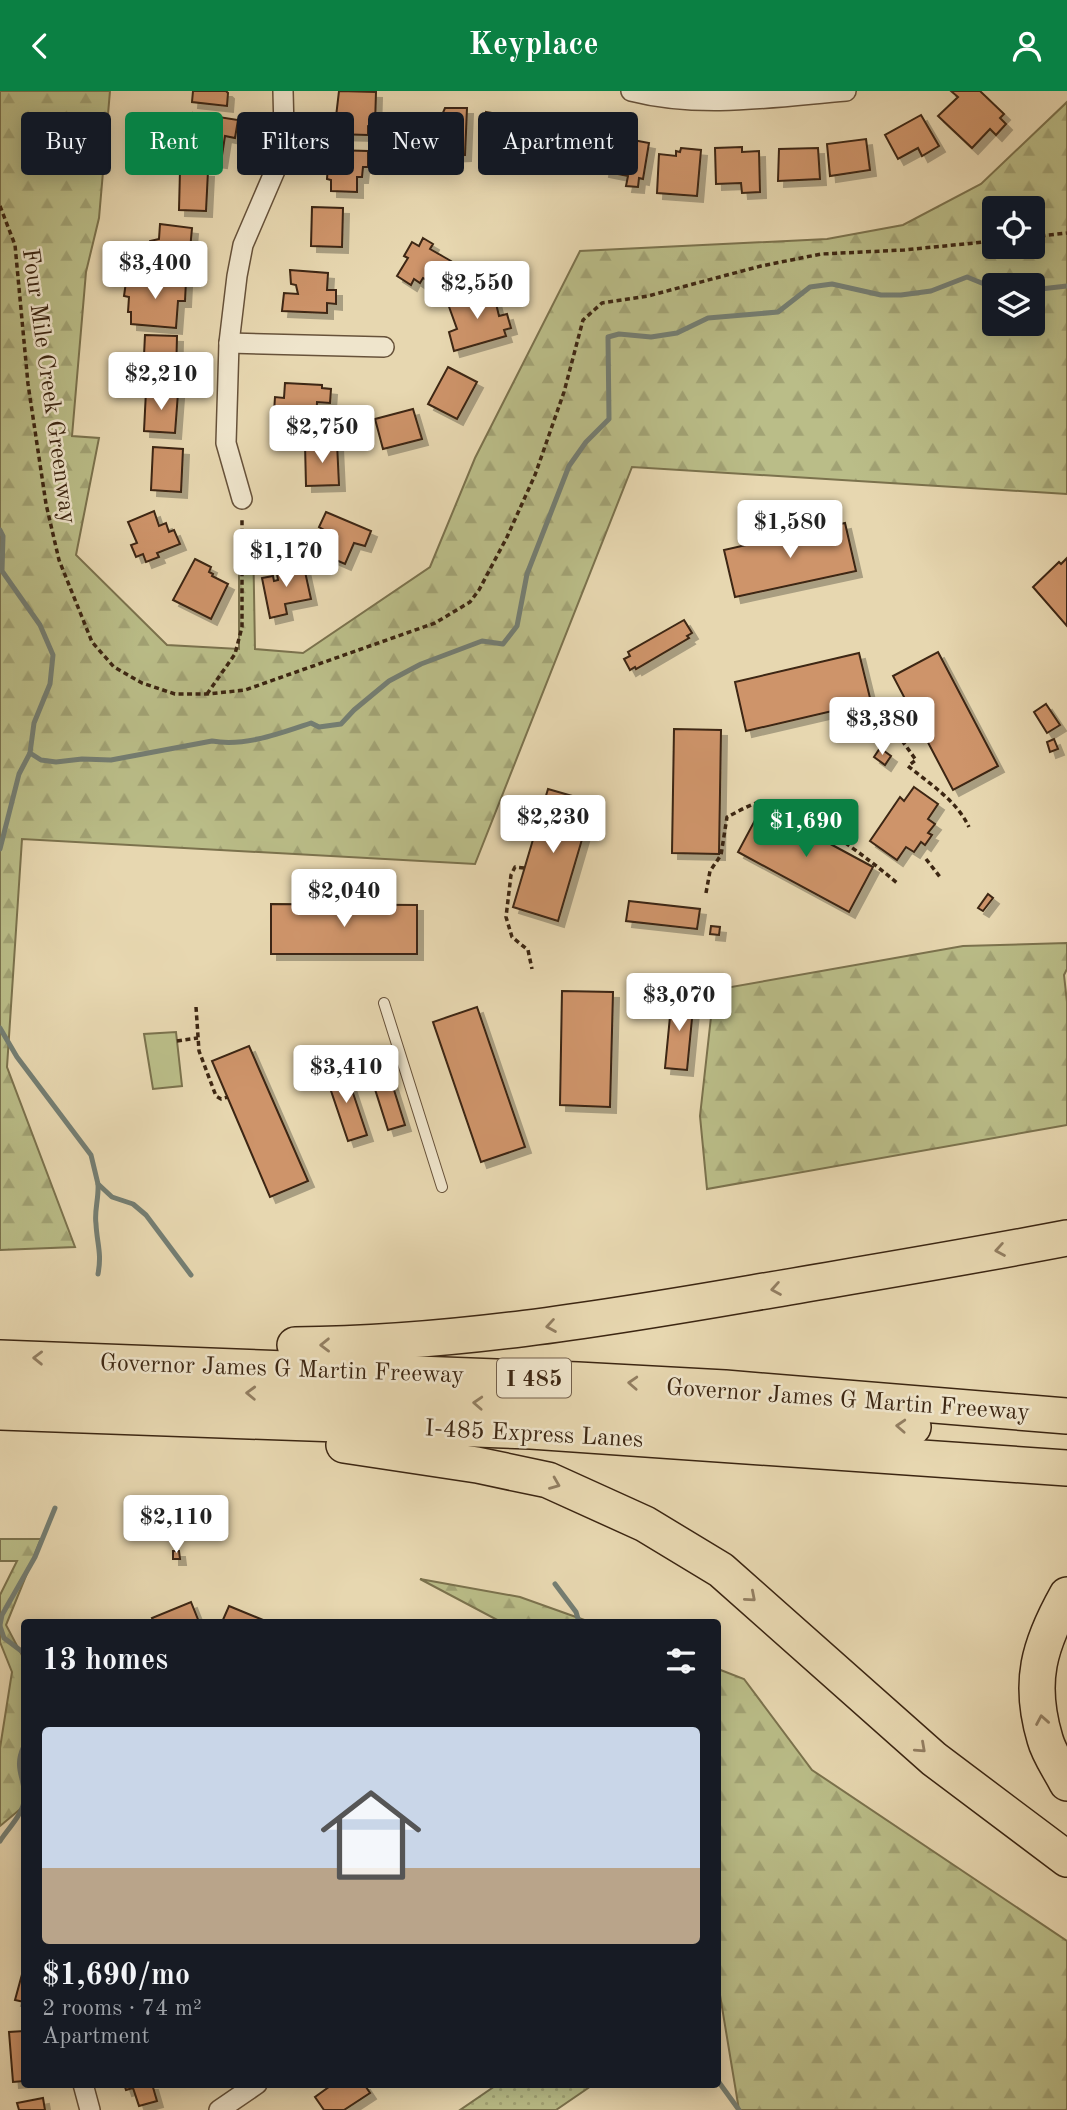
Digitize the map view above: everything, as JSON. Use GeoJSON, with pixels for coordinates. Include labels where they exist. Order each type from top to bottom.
{"type":"FeatureCollection","features":[{"type":"Feature","properties":{"kind":"highway"},"geometry":{"type":"LineString","coordinates":[[80,1360],[129,1347],[336,1345],[509,1332],[651,1311],[1067,1238]]}},
{"type":"Feature","properties":{"kind":"highway","name":"Governor James G Martin Freeway"},"geometry":{"type":"LineString","coordinates":[[0,1358],[360,1370],[725,1388],[1067,1416]]}},
{"type":"Feature","properties":{"kind":"highway","name":"I-485 Express Lanes"},"geometry":{"type":"LineString","coordinates":[[0,1387],[333,1395],[968,1430],[1067,1439]]}},
{"type":"Feature","properties":{"kind":"highway","name":"I-485 Express Lanes"},"geometry":{"type":"LineString","coordinates":[[0,1412],[531,1431],[1067,1468]]}},
{"type":"Feature","properties":{"kind":"highway"},"geometry":{"type":"LineString","coordinates":[[0,1435],[743,1461],[1067,1487]]}},
{"type":"Feature","properties":{"kind":"highway"},"geometry":{"type":"LineString","coordinates":[[344,1445],[477,1465],[548,1480],[645,1524],[721,1570],[933,1759],[1067,1859]]}},
{"type":"Feature","properties":{"kind":"highway"},"geometry":{"type":"LineString","coordinates":[[1067,1595],[1043,1647],[1037,1692],[1045,1741],[1067,1783]]}},
{"type":"Feature","properties":{"kind":"street"},"geometry":{"type":"LineString","coordinates":[[242,499],[226,443],[229,343],[243,245],[277,166],[284,131],[283,91]]}},
{"type":"Feature","properties":{"kind":"street"},"geometry":{"type":"LineString","coordinates":[[631,91],[662,99],[711,101],[846,91]]}},
{"type":"Feature","properties":{"kind":"street"},"geometry":{"type":"LineString","coordinates":[[229,343],[384,347]]}},
{"type":"Feature","properties":{"kind":"street"},"geometry":{"type":"LineString","coordinates":[[84,2088],[90,2110]]}},
{"type":"Feature","properties":{"kind":"street"},"geometry":{"type":"LineString","coordinates":[[219,2110],[251,2088]]}},
{"type":"Feature","properties":{"kind":"lane"},"geometry":{"type":"LineString","coordinates":[[384,1003],[442,1187]]}},
{"type":"Feature","properties":{"kind":"path","name":"Four Mile Creek Greenway"},"geometry":{"type":"LineString","coordinates":[[0,206],[15,245],[28,384],[46,504],[59,560],[92,642],[114,667],[142,683],[175,694],[245,690],[435,623],[457,612],[470,601],[479,590],[507,537],[536,475],[564,392],[583,320],[602,303],[648,296],[761,266],[821,254],[982,242]]}},
{"type":"Feature","properties":{"kind":"path"},"geometry":{"type":"LineString","coordinates":[[1045,236],[1067,233]]}},
{"type":"Feature","properties":{"kind":"path"},"geometry":{"type":"LineString","coordinates":[[207,694],[235,654],[242,627],[242,499]]}},
{"type":"Feature","properties":{"kind":"path"},"geometry":{"type":"LineString","coordinates":[[862,714],[888,721],[916,760],[908,766],[951,801],[962,813],[969,827]]}},
{"type":"Feature","properties":{"kind":"path"},"geometry":{"type":"LineString","coordinates":[[706,893],[710,871],[721,855],[727,817],[761,802],[776,802],[833,834],[897,883]]}},
{"type":"Feature","properties":{"kind":"path"},"geometry":{"type":"LineString","coordinates":[[926,859],[940,877]]}},
{"type":"Feature","properties":{"kind":"path"},"geometry":{"type":"LineString","coordinates":[[524,868],[515,867],[511,875],[506,917],[512,937],[528,950],[532,969]]}},
{"type":"Feature","properties":{"kind":"path"},"geometry":{"type":"LineString","coordinates":[[196,1007],[199,1051],[216,1096],[220,1099],[228,1097]]}},
{"type":"Feature","properties":{"kind":"path"},"geometry":{"type":"LineString","coordinates":[[177,1041],[198,1038]]}},
{"type":"Feature","properties":{"kind":"green space"},"geometry":{"type":"Polygon","coordinates":[[[0,91],[110,91],[108,112],[21,112],[21,175],[103,175],[99,218],[86,272],[72,436],[99,438],[76,555],[167,645],[239,649],[239,537],[253,536],[255,649],[303,653],[430,567],[475,458],[580,251],[827,239],[903,225],[981,184],[1067,102],[1067,494],[632,467],[475,864],[22,839],[7,1067],[75,1247],[0,1250],[0,91]]]}},
{"type":"Feature","properties":{"kind":"green space"},"geometry":{"type":"Polygon","coordinates":[[[1067,943],[1067,969],[1064,975],[1067,1002],[1067,1125],[707,1189],[700,1116],[714,990],[963,946],[1067,943]]]}},
{"type":"Feature","properties":{"kind":"green space"},"geometry":{"type":"Polygon","coordinates":[[[176,1032],[182,1086],[153,1089],[144,1034],[176,1032]]]}},
{"type":"Feature","properties":{"kind":"green space"},"geometry":{"type":"Polygon","coordinates":[[[0,1539],[41,1539],[6,1625],[21,1653],[21,1808],[0,1826],[0,1748],[12,1672],[0,1642],[0,1595],[17,1561],[0,1561],[0,1539]]]}},
{"type":"Feature","properties":{"kind":"green space"},"geometry":{"type":"Polygon","coordinates":[[[420,1579],[520,1597],[582,1619],[495,1619],[420,1579]]]}},
{"type":"Feature","properties":{"kind":"green space"},"geometry":{"type":"Polygon","coordinates":[[[721,1670],[744,1679],[812,1770],[1067,1941],[1067,2110],[739,2110],[721,2001],[721,1670]]]}},
{"type":"Feature","properties":{"kind":"green space"},"geometry":{"type":"Polygon","coordinates":[[[492,2088],[588,2088],[556,2110],[460,2110],[492,2088]]]}},
{"type":"Feature","properties":{"kind":"building"},"geometry":{"type":"Polygon","coordinates":[[[193,91],[226,91],[227,106],[192,102],[193,91]]]}},
{"type":"Feature","properties":{"kind":"building"},"geometry":{"type":"Polygon","coordinates":[[[339,91],[376,92],[375,112],[368,112],[368,135],[354,135],[354,112],[337,112],[339,91]]]}},
{"type":"Feature","properties":{"kind":"building"},"geometry":{"type":"Polygon","coordinates":[[[951,91],[980,91],[1004,114],[1000,118],[1006,124],[996,135],[990,129],[972,148],[938,116],[958,97],[951,91]]]}},
{"type":"Feature","properties":{"kind":"building"},"geometry":{"type":"Polygon","coordinates":[[[445,108],[467,108],[465,155],[464,112],[443,112],[445,108]]]}},
{"type":"Feature","properties":{"kind":"building"},"geometry":{"type":"Polygon","coordinates":[[[921,115],[939,146],[922,156],[918,148],[898,159],[885,135],[921,115]]]}},
{"type":"Feature","properties":{"kind":"building"},"geometry":{"type":"Polygon","coordinates":[[[223,118],[237,120],[235,138],[225,136],[223,149],[223,118]]]}},
{"type":"Feature","properties":{"kind":"building"},"geometry":{"type":"Polygon","coordinates":[[[866,139],[870,170],[830,176],[827,144],[866,139]]]}},
{"type":"Feature","properties":{"kind":"building"},"geometry":{"type":"Polygon","coordinates":[[[638,141],[649,143],[643,179],[639,178],[638,187],[626,186],[628,176],[623,175],[638,175],[638,141]]]}},
{"type":"Feature","properties":{"kind":"building"},"geometry":{"type":"Polygon","coordinates":[[[742,147],[742,152],[759,151],[760,192],[742,193],[741,183],[716,184],[715,148],[742,147]]]}},
{"type":"Feature","properties":{"kind":"building"},"geometry":{"type":"Polygon","coordinates":[[[681,148],[701,150],[697,196],[657,193],[659,154],[676,156],[676,151],[680,152],[681,148]]]}},
{"type":"Feature","properties":{"kind":"building"},"geometry":{"type":"Polygon","coordinates":[[[818,148],[820,179],[778,181],[779,149],[818,148]]]}},
{"type":"Feature","properties":{"kind":"building"},"geometry":{"type":"Polygon","coordinates":[[[354,151],[368,151],[368,167],[363,167],[362,177],[357,177],[357,192],[331,191],[331,180],[327,179],[327,175],[354,175],[354,151]]]}},
{"type":"Feature","properties":{"kind":"building"},"geometry":{"type":"Polygon","coordinates":[[[180,175],[208,175],[206,211],[179,210],[180,175]]]}},
{"type":"Feature","properties":{"kind":"building"},"geometry":{"type":"Polygon","coordinates":[[[312,207],[343,208],[342,247],[311,246],[312,207]]]}},
{"type":"Feature","properties":{"kind":"building"},"geometry":{"type":"Polygon","coordinates":[[[160,224],[192,228],[188,272],[154,268],[155,259],[148,258],[150,241],[159,239],[160,224]]]}},
{"type":"Feature","properties":{"kind":"building"},"geometry":{"type":"Polygon","coordinates":[[[423,238],[433,244],[430,249],[451,261],[437,285],[423,278],[420,283],[414,279],[411,285],[397,276],[408,258],[404,256],[412,242],[419,246],[423,238]]]}},
{"type":"Feature","properties":{"kind":"building"},"geometry":{"type":"Polygon","coordinates":[[[290,270],[328,273],[327,290],[336,290],[336,304],[327,303],[327,313],[282,311],[284,293],[298,294],[296,285],[291,284],[290,270]]]}},
{"type":"Feature","properties":{"kind":"building"},"geometry":{"type":"Polygon","coordinates":[[[134,277],[186,281],[185,301],[178,301],[176,328],[131,324],[131,312],[128,312],[129,297],[124,296],[126,282],[133,283],[134,277]]]}},
{"type":"Feature","properties":{"kind":"building"},"geometry":{"type":"Polygon","coordinates":[[[493,291],[499,316],[507,314],[511,328],[504,330],[506,336],[454,351],[449,332],[457,329],[448,304],[493,291]]]}},
{"type":"Feature","properties":{"kind":"building"},"geometry":{"type":"Polygon","coordinates":[[[145,335],[177,336],[176,377],[143,376],[145,335]]]}},
{"type":"Feature","properties":{"kind":"building"},"geometry":{"type":"Polygon","coordinates":[[[448,367],[477,382],[457,419],[428,404],[448,367]]]}},
{"type":"Feature","properties":{"kind":"building"},"geometry":{"type":"Polygon","coordinates":[[[285,383],[322,385],[322,388],[331,389],[330,403],[317,402],[316,430],[273,427],[275,397],[284,398],[285,383]]]}},
{"type":"Feature","properties":{"kind":"building"},"geometry":{"type":"Polygon","coordinates":[[[146,391],[178,393],[175,433],[144,431],[146,391]]]}},
{"type":"Feature","properties":{"kind":"building"},"geometry":{"type":"Polygon","coordinates":[[[413,409],[422,439],[383,449],[375,419],[413,409]]]}},
{"type":"Feature","properties":{"kind":"building"},"geometry":{"type":"Polygon","coordinates":[[[337,443],[339,485],[306,486],[305,444],[337,443]]]}},
{"type":"Feature","properties":{"kind":"building"},"geometry":{"type":"Polygon","coordinates":[[[153,447],[183,449],[181,492],[151,490],[153,447]]]}},
{"type":"Feature","properties":{"kind":"building"},"geometry":{"type":"Polygon","coordinates":[[[154,511],[159,526],[166,523],[169,532],[174,530],[180,544],[157,553],[159,557],[146,562],[143,554],[136,557],[131,545],[137,543],[128,522],[154,511]]]}},
{"type":"Feature","properties":{"kind":"building"},"geometry":{"type":"Polygon","coordinates":[[[326,512],[371,531],[365,546],[354,543],[345,564],[313,550],[318,540],[322,542],[324,539],[326,531],[319,527],[326,512]]]}},
{"type":"Feature","properties":{"kind":"building"},"geometry":{"type":"Polygon","coordinates":[[[845,523],[856,571],[735,597],[724,550],[845,523]]]}},
{"type":"Feature","properties":{"kind":"building"},"geometry":{"type":"Polygon","coordinates":[[[1067,558],[1067,626],[1033,587],[1059,562],[1061,564],[1067,558]]]}},
{"type":"Feature","properties":{"kind":"building"},"geometry":{"type":"Polygon","coordinates":[[[195,559],[211,567],[209,572],[212,576],[228,584],[211,619],[173,600],[195,559]]]}},
{"type":"Feature","properties":{"kind":"building"},"geometry":{"type":"Polygon","coordinates":[[[294,565],[294,568],[304,567],[311,599],[285,604],[287,614],[270,618],[262,578],[273,576],[274,581],[278,580],[276,568],[294,565]]]}},
{"type":"Feature","properties":{"kind":"building"},"geometry":{"type":"Polygon","coordinates":[[[684,620],[692,633],[687,636],[689,638],[630,670],[624,659],[630,656],[628,652],[684,620]]]}},
{"type":"Feature","properties":{"kind":"building"},"geometry":{"type":"Polygon","coordinates":[[[938,652],[998,766],[953,790],[893,676],[938,652]]]}},
{"type":"Feature","properties":{"kind":"building"},"geometry":{"type":"Polygon","coordinates":[[[859,653],[871,702],[746,731],[735,682],[859,653]]]}},
{"type":"Feature","properties":{"kind":"building"},"geometry":{"type":"Polygon","coordinates":[[[1046,704],[1060,725],[1047,733],[1034,712],[1046,704]]]}},
{"type":"Feature","properties":{"kind":"building"},"geometry":{"type":"Polygon","coordinates":[[[674,729],[721,730],[719,854],[672,853],[674,729]]]}},
{"type":"Feature","properties":{"kind":"building"},"geometry":{"type":"Polygon","coordinates":[[[1054,739],[1058,749],[1050,752],[1047,742],[1054,739]]]}},
{"type":"Feature","properties":{"kind":"building"},"geometry":{"type":"Polygon","coordinates":[[[880,748],[891,756],[885,765],[874,757],[880,748]]]}},
{"type":"Feature","properties":{"kind":"building"},"geometry":{"type":"Polygon","coordinates":[[[914,787],[938,804],[928,819],[935,824],[928,833],[932,835],[925,845],[921,842],[914,852],[906,847],[897,860],[870,841],[900,797],[904,801],[914,787]]]}},
{"type":"Feature","properties":{"kind":"building"},"geometry":{"type":"Polygon","coordinates":[[[548,789],[593,802],[558,921],[513,907],[548,789]]]}},
{"type":"Feature","properties":{"kind":"building"},"geometry":{"type":"Polygon","coordinates":[[[762,807],[873,867],[849,912],[738,852],[762,807]]]}},
{"type":"Feature","properties":{"kind":"building"},"geometry":{"type":"Polygon","coordinates":[[[988,894],[993,898],[983,911],[978,908],[988,894]]]}},
{"type":"Feature","properties":{"kind":"building"},"geometry":{"type":"Polygon","coordinates":[[[629,901],[700,909],[697,929],[626,921],[629,901]]]}},
{"type":"Feature","properties":{"kind":"building"},"geometry":{"type":"Polygon","coordinates":[[[271,904],[417,905],[417,954],[271,954],[271,904]]]}},
{"type":"Feature","properties":{"kind":"building"},"geometry":{"type":"Polygon","coordinates":[[[711,926],[720,927],[719,935],[710,934],[711,926]]]}},
{"type":"Feature","properties":{"kind":"building"},"geometry":{"type":"Polygon","coordinates":[[[562,991],[613,992],[610,1107],[560,1105],[562,991]]]}},
{"type":"Feature","properties":{"kind":"building"},"geometry":{"type":"Polygon","coordinates":[[[672,996],[694,998],[687,1070],[665,1068],[672,996]]]}},
{"type":"Feature","properties":{"kind":"building"},"geometry":{"type":"Polygon","coordinates":[[[477,1007],[525,1147],[481,1162],[433,1022],[477,1007]]]}},
{"type":"Feature","properties":{"kind":"building"},"geometry":{"type":"Polygon","coordinates":[[[249,1046],[308,1181],[270,1197],[212,1061],[249,1046]]]}},
{"type":"Feature","properties":{"kind":"building"},"geometry":{"type":"Polygon","coordinates":[[[383,1055],[405,1125],[388,1130],[366,1061],[383,1055]]]}},
{"type":"Feature","properties":{"kind":"building"},"geometry":{"type":"Polygon","coordinates":[[[345,1069],[367,1135],[348,1141],[326,1076],[345,1069]]]}},
{"type":"Feature","properties":{"kind":"building"},"geometry":{"type":"Polygon","coordinates":[[[173,1551],[179,1551],[180,1559],[173,1559],[173,1551]]]}},
{"type":"Feature","properties":{"kind":"building"},"geometry":{"type":"Polygon","coordinates":[[[191,1602],[198,1619],[152,1619],[191,1602]]]}},
{"type":"Feature","properties":{"kind":"building"},"geometry":{"type":"Polygon","coordinates":[[[229,1606],[261,1619],[223,1619],[229,1606]]]}},
{"type":"Feature","properties":{"kind":"building"},"geometry":{"type":"Polygon","coordinates":[[[21,1978],[21,2001],[15,2000],[21,1978]]]}},
{"type":"Feature","properties":{"kind":"building"},"geometry":{"type":"Polygon","coordinates":[[[21,2031],[21,2081],[13,2082],[9,2032],[21,2031]]]}},
{"type":"Feature","properties":{"kind":"building"},"geometry":{"type":"Polygon","coordinates":[[[133,2088],[153,2088],[157,2101],[139,2106],[133,2088]]]}},
{"type":"Feature","properties":{"kind":"building"},"geometry":{"type":"Polygon","coordinates":[[[327,2088],[367,2088],[370,2093],[344,2110],[324,2110],[315,2097],[327,2088]]]}},
{"type":"Feature","properties":{"kind":"building"},"geometry":{"type":"Polygon","coordinates":[[[43,2098],[45,2110],[19,2110],[17,2103],[43,2098]]]}},
{"type":"Feature","properties":{"kind":"waterway"},"geometry":{"type":"LineString","coordinates":[[30,753],[41,760],[56,762],[111,760],[212,741],[250,741],[311,723],[319,727],[341,724],[389,681],[421,664],[482,641],[503,644],[517,626],[527,574],[569,466],[586,442],[609,419],[608,337],[619,334],[651,337],[677,333],[708,318],[778,312],[810,287],[832,284],[881,295],[901,295],[931,291],[967,277],[982,283]]}},
{"type":"Feature","properties":{"kind":"waterway"},"geometry":{"type":"LineString","coordinates":[[1045,289],[1067,286]]}},
{"type":"Feature","properties":{"kind":"waterway"},"geometry":{"type":"LineString","coordinates":[[0,530],[3,536],[2,571],[40,625],[53,655],[50,684],[34,723],[30,753],[19,774],[0,849]]}},
{"type":"Feature","properties":{"kind":"waterway"},"geometry":{"type":"LineString","coordinates":[[0,1028],[17,1057],[91,1155],[98,1184],[112,1197],[133,1204],[146,1215],[191,1275]]}},
{"type":"Feature","properties":{"kind":"waterway"},"geometry":{"type":"LineString","coordinates":[[98,1184],[98,1274]]}},
{"type":"Feature","properties":{"kind":"waterway"},"geometry":{"type":"LineString","coordinates":[[0,1625],[2,1615],[35,1557],[55,1508]]}},
{"type":"Feature","properties":{"kind":"waterway"},"geometry":{"type":"LineString","coordinates":[[555,1584],[576,1612],[578,1619]]}},
{"type":"Feature","properties":{"kind":"waterway"},"geometry":{"type":"LineString","coordinates":[[0,1626],[4,1638],[21,1651]]}},
{"type":"Feature","properties":{"kind":"waterway"},"geometry":{"type":"LineString","coordinates":[[21,1754],[21,1774]]}},
{"type":"Feature","properties":{"kind":"waterway"},"geometry":{"type":"LineString","coordinates":[[0,1841],[21,1809]]}},
{"type":"Feature","properties":{"kind":"waterway"},"geometry":{"type":"LineString","coordinates":[[721,2085],[739,2110]]}}]}
